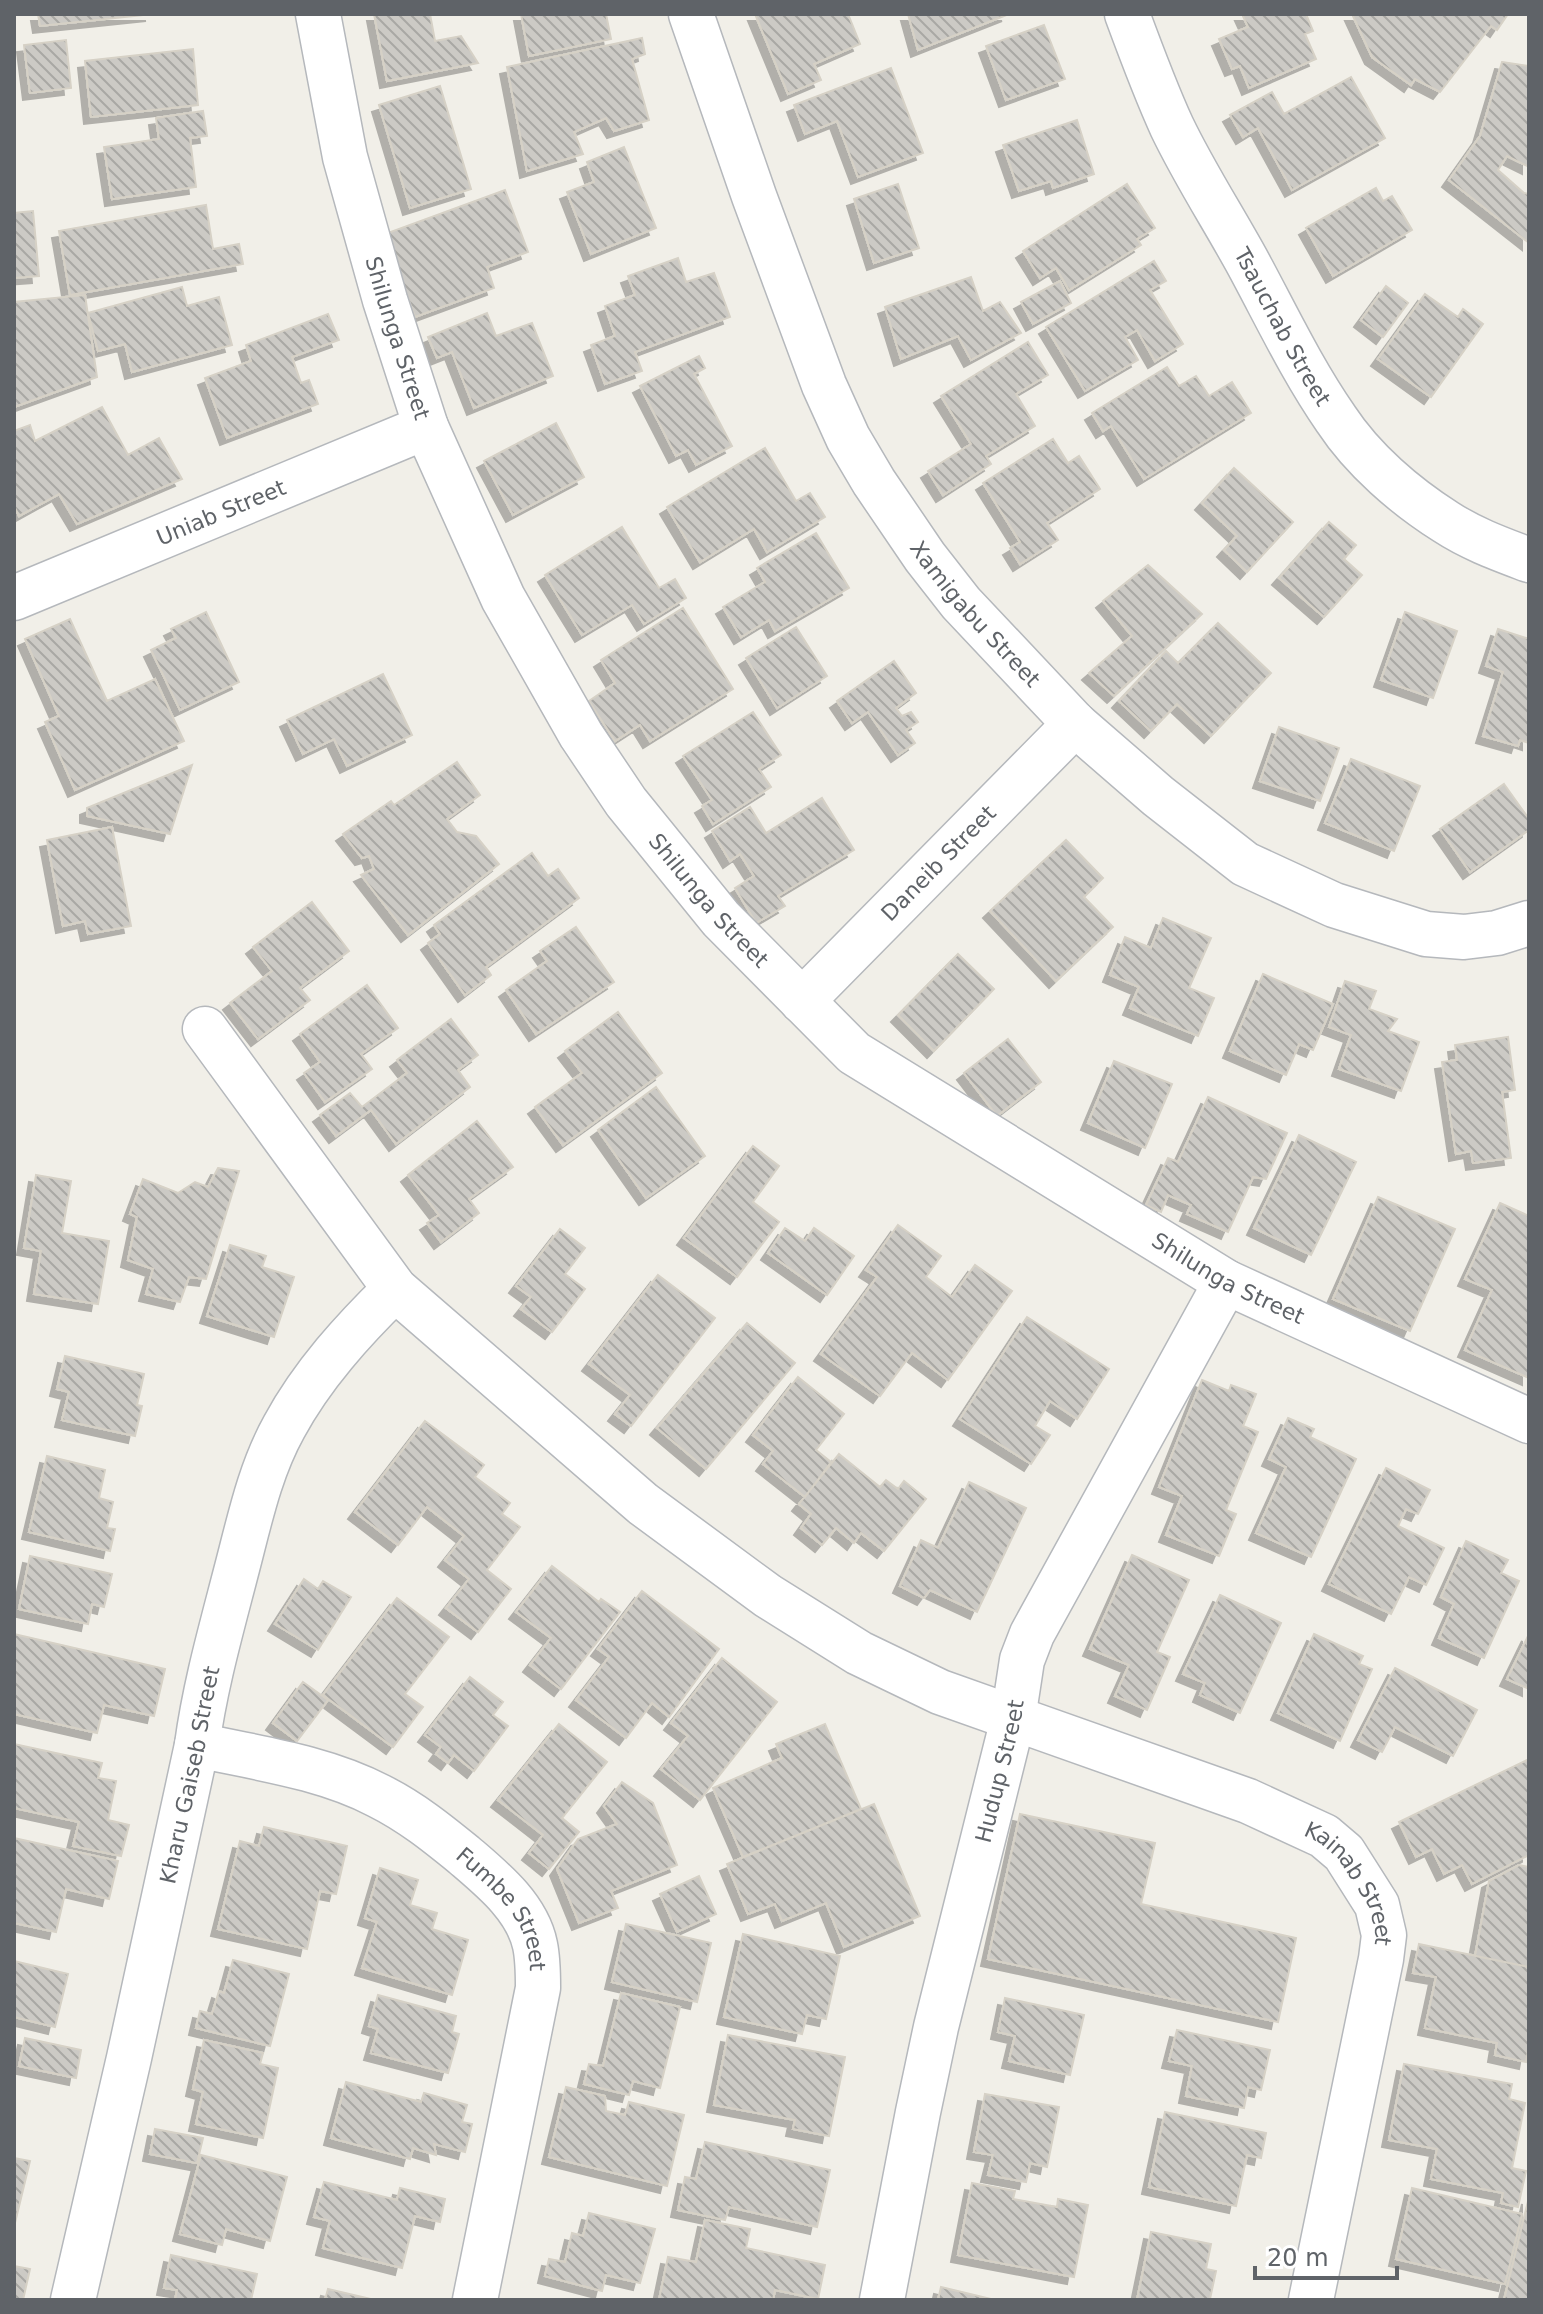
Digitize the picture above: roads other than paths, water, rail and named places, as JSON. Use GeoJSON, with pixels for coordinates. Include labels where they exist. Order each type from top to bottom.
{"type":"FeatureCollection","features":[{"type":"Feature","properties":{"kind":"street","name":"Shilunga Street"},"geometry":{"type":"LineString","coordinates":[[318,14],[345,157],[385,300],[426,427],[503,598],[581,735],[626,802],[721,919],[854,1053],[1226,1282],[1529,1421]]}},
{"type":"Feature","properties":{"kind":"street","name":"Xamigabu Street"},"geometry":{"type":"LineString","coordinates":[[691,14],[790,295],[848,438],[925,557],[961,603],[1075,724],[1158,796],[1245,864],[1334,905],[1426,934],[1464,937],[1497,933],[1529,923]]}},
{"type":"Feature","properties":{"kind":"street","name":"Tsauchab Street"},"geometry":{"type":"LineString","coordinates":[[1127,14],[1173,129],[1290,345],[1337,421],[1374,464],[1419,504],[1481,542],[1529,560]]}},
{"type":"Feature","properties":{"kind":"street","name":"Uniab Street"},"geometry":{"type":"LineString","coordinates":[[14,598],[426,427]]}},
{"type":"Feature","properties":{"kind":"street","name":"Daneib Street"},"geometry":{"type":"LineString","coordinates":[[802,1001],[1075,724]]}},
{"type":"Feature","properties":{"kind":"street","name":"Kainab Street"},"geometry":{"type":"LineString","coordinates":[[205,1029],[395,1289],[643,1504],[768,1596],[859,1653],[940,1692],[1248,1801],[1324,1836],[1344,1853],[1377,1905],[1384,1935],[1311,2300]]}},
{"type":"Feature","properties":{"kind":"street","name":"Hudup Street"},"geometry":{"type":"LineString","coordinates":[[882,2300],[936,2027],[1013,1719],[1022,1660],[1032,1634],[1226,1282]]}},
{"type":"Feature","properties":{"kind":"street","name":"Kharu Gaiseb Street"},"geometry":{"type":"LineString","coordinates":[[73,2300],[197,1745],[204,1696],[260,1481],[284,1427],[318,1376],[353,1331],[395,1289]]}},
{"type":"Feature","properties":{"kind":"street","name":"Fumbe Street"},"geometry":{"type":"LineString","coordinates":[[197,1745],[296,1767],[377,1794],[413,1815],[496,1882],[521,1914],[535,1942],[538,1988],[475,2300]]}}]}
